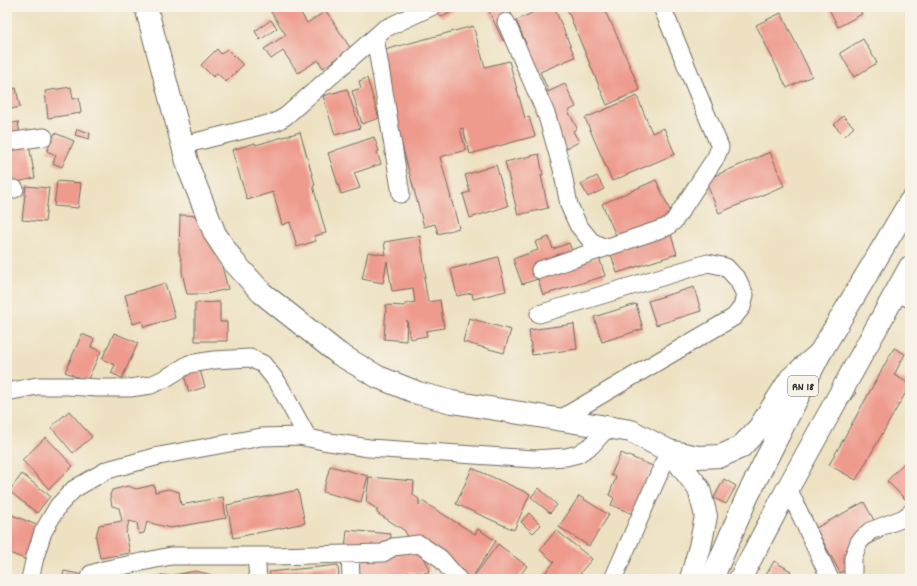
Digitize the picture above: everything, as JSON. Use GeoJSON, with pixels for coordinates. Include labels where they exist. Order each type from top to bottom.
{"type":"FeatureCollection","features":[{"type":"Feature","properties":{"kind":"main road"},"geometry":{"type":"LineString","coordinates":[[146,7],[189,169],[215,234],[233,261],[262,292],[339,354],[378,377],[418,393],[452,402],[631,431],[669,451],[698,457],[721,456],[741,447],[759,428],[791,378],[820,353]]}},
{"type":"Feature","properties":{"kind":"main road","name":"RN 18"},"geometry":{"type":"LineString","coordinates":[[712,579],[746,497],[820,353],[910,202]]}},
{"type":"Feature","properties":{"kind":"main road","name":"RN 18"},"geometry":{"type":"LineString","coordinates":[[740,579],[788,488],[903,295],[910,267]]}},
{"type":"Feature","properties":{"kind":"main road"},"geometry":{"type":"LineString","coordinates":[[669,451],[699,489],[706,516],[700,548],[691,579]]}},
{"type":"Feature","properties":{"kind":"street"},"geometry":{"type":"LineString","coordinates":[[183,145],[276,122],[286,116],[384,29],[431,7]]}},
{"type":"Feature","properties":{"kind":"street"},"geometry":{"type":"LineString","coordinates":[[540,270],[667,227],[674,221],[716,157],[720,147],[662,7]]}},
{"type":"Feature","properties":{"kind":"street"},"geometry":{"type":"LineString","coordinates":[[506,22],[547,116],[562,169],[569,205],[578,225],[591,240],[605,248]]}},
{"type":"Feature","properties":{"kind":"street"},"geometry":{"type":"LineString","coordinates":[[375,37],[401,194]]}},
{"type":"Feature","properties":{"kind":"street"},"geometry":{"type":"LineString","coordinates":[[7,142],[44,137]]}},
{"type":"Feature","properties":{"kind":"street"},"geometry":{"type":"LineString","coordinates":[[539,314],[708,263],[726,267],[738,280],[745,295],[742,307],[734,317],[560,419]]}},
{"type":"Feature","properties":{"kind":"street"},"geometry":{"type":"LineString","coordinates":[[7,392],[37,386],[130,388],[151,385],[189,364],[214,360],[250,358],[264,364],[278,383],[308,438]]}},
{"type":"Feature","properties":{"kind":"street"},"geometry":{"type":"LineString","coordinates":[[30,579],[43,532],[58,506],[74,489],[108,470],[159,456],[261,437],[299,436],[323,442],[369,448],[534,459],[566,457],[578,454],[592,444],[608,427]]}},
{"type":"Feature","properties":{"kind":"street"},"geometry":{"type":"LineString","coordinates":[[613,579],[669,451]]}},
{"type":"Feature","properties":{"kind":"street"},"geometry":{"type":"LineString","coordinates":[[788,488],[830,579]]}},
{"type":"Feature","properties":{"kind":"street"},"geometry":{"type":"LineString","coordinates":[[853,579],[853,558],[859,542],[870,531],[904,518],[910,513]]}},
{"type":"Feature","properties":{"kind":"street"},"geometry":{"type":"LineString","coordinates":[[90,579],[92,574],[103,570],[171,556],[256,556],[383,553],[392,547],[419,544],[440,558],[458,579]]}},
{"type":"Feature","properties":{"kind":"street"},"geometry":{"type":"LineString","coordinates":[[350,554],[351,579]]}},
{"type":"Feature","properties":{"kind":"street"},"geometry":{"type":"LineString","coordinates":[[256,556],[258,579]]}},
{"type":"Feature","properties":{"kind":"building"},"geometry":{"type":"Polygon","coordinates":[[[278,7],[297,7],[307,23],[326,11],[351,49],[323,68],[318,60],[298,73],[283,51],[271,59],[264,49],[286,35],[271,12],[278,7]]]}},
{"type":"Feature","properties":{"kind":"building"},"geometry":{"type":"Polygon","coordinates":[[[427,7],[461,7],[442,17],[427,7]]]}},
{"type":"Feature","properties":{"kind":"building"},"geometry":{"type":"Polygon","coordinates":[[[487,7],[508,7],[526,44],[516,20],[546,7],[554,7],[575,57],[540,72],[548,90],[538,95],[510,38],[503,41],[487,7]]]}},
{"type":"Feature","properties":{"kind":"building"},"geometry":{"type":"Polygon","coordinates":[[[566,7],[603,7],[640,90],[607,105],[566,7]]]}},
{"type":"Feature","properties":{"kind":"building"},"geometry":{"type":"Polygon","coordinates":[[[828,7],[858,7],[862,14],[838,27],[828,7]]]}},
{"type":"Feature","properties":{"kind":"building"},"geometry":{"type":"Polygon","coordinates":[[[781,13],[812,76],[787,88],[756,25],[781,13]]]}},
{"type":"Feature","properties":{"kind":"building"},"geometry":{"type":"Polygon","coordinates":[[[271,20],[277,28],[260,40],[255,31],[271,20]]]}},
{"type":"Feature","properties":{"kind":"building"},"geometry":{"type":"Polygon","coordinates":[[[473,26],[485,67],[509,61],[525,118],[529,117],[535,136],[470,154],[463,128],[460,129],[466,150],[440,157],[459,228],[438,234],[435,224],[424,227],[377,52],[473,26]]]}},
{"type":"Feature","properties":{"kind":"building"},"geometry":{"type":"Polygon","coordinates":[[[863,39],[877,63],[854,77],[840,53],[863,39]]]}},
{"type":"Feature","properties":{"kind":"building"},"geometry":{"type":"Polygon","coordinates":[[[217,49],[221,54],[227,49],[243,65],[226,82],[217,73],[213,77],[201,65],[217,49]]]}},
{"type":"Feature","properties":{"kind":"building"},"geometry":{"type":"Polygon","coordinates":[[[367,78],[379,118],[362,124],[352,91],[361,88],[359,81],[367,78]]]}},
{"type":"Feature","properties":{"kind":"building"},"geometry":{"type":"Polygon","coordinates":[[[565,84],[576,107],[568,111],[577,128],[573,131],[579,142],[565,149],[539,96],[565,84]]]}},
{"type":"Feature","properties":{"kind":"building"},"geometry":{"type":"Polygon","coordinates":[[[71,87],[73,99],[79,98],[81,113],[48,118],[45,91],[71,87]]]}},
{"type":"Feature","properties":{"kind":"building"},"geometry":{"type":"Polygon","coordinates":[[[16,88],[20,107],[7,110],[7,90],[16,88]]]}},
{"type":"Feature","properties":{"kind":"building"},"geometry":{"type":"Polygon","coordinates":[[[347,89],[360,128],[335,135],[323,96],[347,89]]]}},
{"type":"Feature","properties":{"kind":"building"},"geometry":{"type":"Polygon","coordinates":[[[637,96],[652,133],[664,128],[675,154],[612,181],[585,118],[637,96]]]}},
{"type":"Feature","properties":{"kind":"building"},"geometry":{"type":"Polygon","coordinates":[[[843,116],[854,127],[845,136],[834,125],[843,116]]]}},
{"type":"Feature","properties":{"kind":"building"},"geometry":{"type":"Polygon","coordinates":[[[18,122],[20,135],[7,137],[7,124],[18,122]]]}},
{"type":"Feature","properties":{"kind":"building"},"geometry":{"type":"Polygon","coordinates":[[[77,129],[90,133],[89,139],[75,135],[77,129]]]}},
{"type":"Feature","properties":{"kind":"building"},"geometry":{"type":"Polygon","coordinates":[[[300,132],[315,185],[313,186],[326,233],[314,236],[316,241],[297,247],[290,222],[282,225],[273,192],[247,200],[232,150],[255,143],[256,145],[300,132]]]}},
{"type":"Feature","properties":{"kind":"building"},"geometry":{"type":"Polygon","coordinates":[[[55,133],[74,141],[62,167],[53,163],[56,155],[47,151],[55,133]]]}},
{"type":"Feature","properties":{"kind":"building"},"geometry":{"type":"Polygon","coordinates":[[[374,137],[379,151],[377,152],[381,164],[354,173],[360,188],[341,194],[328,153],[374,137]]]}},
{"type":"Feature","properties":{"kind":"building"},"geometry":{"type":"Polygon","coordinates":[[[29,145],[35,178],[12,183],[7,149],[29,145]]]}},
{"type":"Feature","properties":{"kind":"building"},"geometry":{"type":"Polygon","coordinates":[[[770,152],[784,186],[719,213],[705,180],[770,152]]]}},
{"type":"Feature","properties":{"kind":"building"},"geometry":{"type":"Polygon","coordinates":[[[539,154],[543,175],[541,175],[548,208],[518,215],[505,162],[539,154]]]}},
{"type":"Feature","properties":{"kind":"building"},"geometry":{"type":"Polygon","coordinates":[[[496,165],[508,206],[470,218],[463,194],[470,192],[465,175],[496,165]]]}},
{"type":"Feature","properties":{"kind":"building"},"geometry":{"type":"Polygon","coordinates":[[[597,176],[604,189],[588,197],[581,184],[597,176]]]}},
{"type":"Feature","properties":{"kind":"building"},"geometry":{"type":"Polygon","coordinates":[[[656,180],[672,215],[618,240],[602,204],[656,180]]]}},
{"type":"Feature","properties":{"kind":"building"},"geometry":{"type":"Polygon","coordinates":[[[57,181],[81,183],[78,208],[54,206],[57,181]]]}},
{"type":"Feature","properties":{"kind":"building"},"geometry":{"type":"Polygon","coordinates":[[[26,186],[49,188],[45,222],[22,220],[26,186]]]}},
{"type":"Feature","properties":{"kind":"building"},"geometry":{"type":"Polygon","coordinates":[[[180,215],[209,216],[228,289],[206,294],[187,294],[179,252],[180,215]]]}},
{"type":"Feature","properties":{"kind":"building"},"geometry":{"type":"Polygon","coordinates":[[[670,232],[677,254],[617,273],[610,251],[670,232]]]}},
{"type":"Feature","properties":{"kind":"building"},"geometry":{"type":"Polygon","coordinates":[[[420,236],[428,302],[440,300],[444,328],[426,331],[427,336],[410,339],[407,320],[406,341],[384,339],[386,305],[405,306],[405,304],[415,302],[413,288],[392,291],[387,261],[383,283],[362,279],[368,252],[386,255],[384,242],[420,236]]]}},
{"type":"Feature","properties":{"kind":"building"},"geometry":{"type":"Polygon","coordinates":[[[549,237],[553,249],[569,243],[577,264],[599,257],[605,276],[543,295],[538,279],[522,284],[513,259],[538,250],[535,242],[549,237]]]}},
{"type":"Feature","properties":{"kind":"building"},"geometry":{"type":"Polygon","coordinates":[[[498,257],[506,291],[473,299],[472,293],[457,296],[451,269],[498,257]]]}},
{"type":"Feature","properties":{"kind":"building"},"geometry":{"type":"Polygon","coordinates":[[[165,283],[175,318],[144,327],[142,321],[133,324],[125,295],[165,283]]]}},
{"type":"Feature","properties":{"kind":"building"},"geometry":{"type":"Polygon","coordinates":[[[694,287],[701,311],[656,325],[648,301],[694,287]]]}},
{"type":"Feature","properties":{"kind":"building"},"geometry":{"type":"Polygon","coordinates":[[[220,302],[220,322],[227,322],[227,341],[195,341],[195,303],[220,302]]]}},
{"type":"Feature","properties":{"kind":"building"},"geometry":{"type":"Polygon","coordinates":[[[636,304],[643,329],[602,342],[594,317],[636,304]]]}},
{"type":"Feature","properties":{"kind":"building"},"geometry":{"type":"Polygon","coordinates":[[[469,318],[511,330],[504,353],[463,342],[469,318]]]}},
{"type":"Feature","properties":{"kind":"building"},"geometry":{"type":"Polygon","coordinates":[[[574,324],[577,349],[532,355],[529,330],[574,324]]]}},
{"type":"Feature","properties":{"kind":"building"},"geometry":{"type":"Polygon","coordinates":[[[114,333],[138,343],[122,378],[111,373],[115,365],[102,359],[114,333]]]}},
{"type":"Feature","properties":{"kind":"building"},"geometry":{"type":"Polygon","coordinates":[[[82,334],[94,339],[91,347],[101,351],[87,381],[65,372],[82,334]]]}},
{"type":"Feature","properties":{"kind":"building"},"geometry":{"type":"Polygon","coordinates":[[[894,348],[905,354],[894,375],[910,385],[856,480],[829,465],[894,348]]]}},
{"type":"Feature","properties":{"kind":"building"},"geometry":{"type":"Polygon","coordinates":[[[200,370],[205,387],[189,392],[184,375],[200,370]]]}},
{"type":"Feature","properties":{"kind":"building"},"geometry":{"type":"Polygon","coordinates":[[[850,388],[856,393],[846,405],[841,401],[850,388]]]}},
{"type":"Feature","properties":{"kind":"building"},"geometry":{"type":"Polygon","coordinates":[[[69,411],[92,437],[73,453],[51,427],[69,411]]]}},
{"type":"Feature","properties":{"kind":"building"},"geometry":{"type":"Polygon","coordinates":[[[46,437],[73,466],[49,489],[22,460],[46,437]]]}},
{"type":"Feature","properties":{"kind":"building"},"geometry":{"type":"Polygon","coordinates":[[[621,453],[653,466],[633,514],[611,505],[614,498],[609,495],[616,477],[611,475],[621,453]]]}},
{"type":"Feature","properties":{"kind":"building"},"geometry":{"type":"Polygon","coordinates":[[[904,463],[910,470],[910,504],[887,481],[904,463]]]}},
{"type":"Feature","properties":{"kind":"building"},"geometry":{"type":"Polygon","coordinates":[[[330,466],[368,476],[361,502],[323,492],[330,466]]]}},
{"type":"Feature","properties":{"kind":"building"},"geometry":{"type":"Polygon","coordinates":[[[472,468],[530,494],[514,530],[456,504],[472,468]]]}},
{"type":"Feature","properties":{"kind":"building"},"geometry":{"type":"Polygon","coordinates":[[[22,474],[50,496],[37,513],[9,491],[22,474]]]}},
{"type":"Feature","properties":{"kind":"building"},"geometry":{"type":"Polygon","coordinates":[[[369,477],[414,481],[413,495],[419,499],[419,506],[422,501],[475,534],[478,529],[496,541],[471,579],[414,543],[429,567],[428,573],[408,572],[404,579],[389,579],[388,577],[388,579],[355,579],[344,558],[347,530],[391,534],[390,545],[410,540],[404,530],[377,513],[377,509],[366,502],[369,477]]]}},
{"type":"Feature","properties":{"kind":"building"},"geometry":{"type":"Polygon","coordinates":[[[724,479],[736,486],[726,504],[714,498],[724,479]]]}},
{"type":"Feature","properties":{"kind":"building"},"geometry":{"type":"Polygon","coordinates":[[[154,485],[155,492],[168,489],[179,492],[181,505],[223,497],[226,518],[170,528],[147,522],[144,533],[139,534],[137,523],[129,521],[126,533],[130,553],[100,558],[96,537],[99,525],[122,521],[119,508],[112,506],[110,495],[112,490],[128,486],[136,489],[154,485]]]}},
{"type":"Feature","properties":{"kind":"building"},"geometry":{"type":"Polygon","coordinates":[[[539,488],[557,505],[550,513],[531,497],[539,488]]]}},
{"type":"Feature","properties":{"kind":"building"},"geometry":{"type":"Polygon","coordinates":[[[298,490],[305,523],[233,538],[227,505],[298,490]]]}},
{"type":"Feature","properties":{"kind":"building"},"geometry":{"type":"Polygon","coordinates":[[[579,496],[609,515],[589,546],[559,527],[579,496]]]}},
{"type":"Feature","properties":{"kind":"building"},"geometry":{"type":"Polygon","coordinates":[[[864,502],[883,537],[844,558],[850,568],[840,573],[816,528],[864,502]]]}},
{"type":"Feature","properties":{"kind":"building"},"geometry":{"type":"Polygon","coordinates":[[[7,513],[42,527],[27,560],[7,552],[7,513]]]}},
{"type":"Feature","properties":{"kind":"building"},"geometry":{"type":"Polygon","coordinates":[[[529,513],[541,525],[533,533],[521,522],[529,513]]]}},
{"type":"Feature","properties":{"kind":"building"},"geometry":{"type":"Polygon","coordinates":[[[556,530],[592,559],[580,573],[588,579],[540,579],[554,562],[540,550],[556,530]]]}},
{"type":"Feature","properties":{"kind":"building"},"geometry":{"type":"Polygon","coordinates":[[[498,544],[527,566],[518,578],[520,579],[472,579],[498,544]]]}},
{"type":"Feature","properties":{"kind":"building"},"geometry":{"type":"Polygon","coordinates":[[[774,561],[791,571],[786,579],[764,579],[774,561]]]}},
{"type":"Feature","properties":{"kind":"building"},"geometry":{"type":"Polygon","coordinates":[[[338,565],[339,579],[270,579],[269,572],[338,565]]]}},
{"type":"Feature","properties":{"kind":"building"},"geometry":{"type":"Polygon","coordinates":[[[64,571],[88,576],[87,579],[62,579],[64,571]]]}},
{"type":"Feature","properties":{"kind":"building"},"geometry":{"type":"Polygon","coordinates":[[[196,571],[212,575],[212,579],[151,579],[151,577],[164,575],[169,576],[196,571]]]}},
{"type":"Feature","properties":{"kind":"building"},"geometry":{"type":"Polygon","coordinates":[[[255,575],[256,579],[239,579],[239,578],[255,575]]]}}]}
